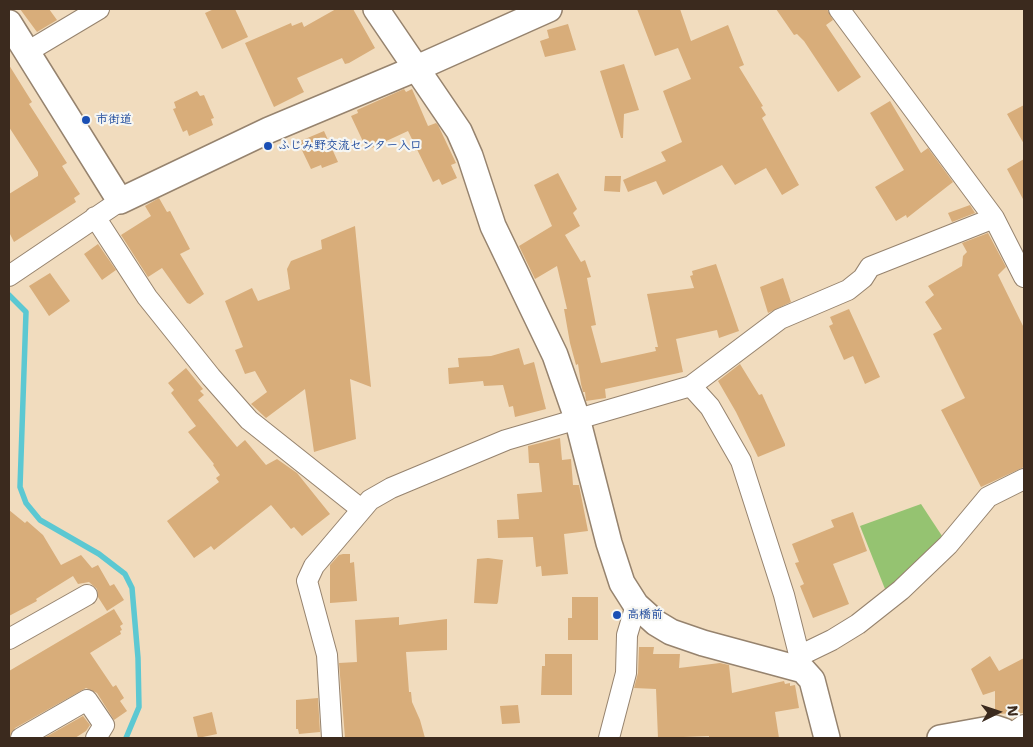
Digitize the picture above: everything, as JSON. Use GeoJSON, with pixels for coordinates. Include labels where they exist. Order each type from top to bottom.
{"type":"FeatureCollection","features":[{"type":"Feature","properties":{"kind":"street"},"geometry":{"type":"LineString","coordinates":[[376,9],[458,130],[470,156],[493,226],[555,355],[577,418],[617,572],[636,605],[656,623],[683,637],[802,663],[901,590],[948,545],[988,497],[1024,479]]}},
{"type":"Feature","properties":{"kind":"street"},"geometry":{"type":"LineString","coordinates":[[9,276],[120,201],[269,130],[417,68],[525,14],[549,9]]}},
{"type":"Feature","properties":{"kind":"street"},"geometry":{"type":"LineString","coordinates":[[839,9],[994,218],[1024,276]]}},
{"type":"Feature","properties":{"kind":"street"},"geometry":{"type":"LineString","coordinates":[[27,52],[93,10]]}},
{"type":"Feature","properties":{"kind":"street"},"geometry":{"type":"LineString","coordinates":[[9,23],[120,201]]}},
{"type":"Feature","properties":{"kind":"street"},"geometry":{"type":"LineString","coordinates":[[95,217],[147,297],[211,377],[249,420],[360,508]]}},
{"type":"Feature","properties":{"kind":"street"},"geometry":{"type":"LineString","coordinates":[[332,738],[327,655],[307,581],[314,566],[360,508],[370,500],[391,488],[470,454],[577,418],[691,386],[780,319],[848,290],[863,278],[870,267],[994,218]]}},
{"type":"Feature","properties":{"kind":"street"},"geometry":{"type":"LineString","coordinates":[[691,386],[710,407],[741,461],[784,595],[802,663],[812,680],[827,738]]}},
{"type":"Feature","properties":{"kind":"street"},"geometry":{"type":"LineString","coordinates":[[9,639],[87,595]]}},
{"type":"Feature","properties":{"kind":"street"},"geometry":{"type":"LineString","coordinates":[[608,738],[626,673],[627,635],[636,605]]}},
{"type":"Feature","properties":{"kind":"street"},"geometry":{"type":"LineString","coordinates":[[21,738],[88,700],[104,725],[96,738]]}},
{"type":"Feature","properties":{"kind":"street"},"geometry":{"type":"LineString","coordinates":[[940,738],[996,728],[1016,733]]}},
{"type":"Feature","properties":{"kind":"green space"},"geometry":{"type":"Polygon","coordinates":[[[921,504],[946,542],[887,594],[860,526],[921,504]]]}},
{"type":"Feature","properties":{"kind":"building"},"geometry":{"type":"Polygon","coordinates":[[[20,9],[49,9],[57,20],[37,32],[20,9]]]}},
{"type":"Feature","properties":{"kind":"building"},"geometry":{"type":"Polygon","coordinates":[[[214,9],[235,9],[248,37],[222,49],[205,13],[214,9]]]}},
{"type":"Feature","properties":{"kind":"building"},"geometry":{"type":"Polygon","coordinates":[[[336,9],[353,9],[375,48],[349,63],[345,64],[342,58],[297,78],[304,92],[274,107],[245,43],[291,23],[292,26],[302,22],[304,27],[336,9]]]}},
{"type":"Feature","properties":{"kind":"building"},"geometry":{"type":"Polygon","coordinates":[[[637,9],[680,9],[691,41],[728,25],[744,65],[739,67],[763,106],[761,107],[766,115],[762,118],[799,185],[782,195],[766,168],[735,185],[722,165],[663,195],[656,181],[628,192],[623,180],[666,161],[661,152],[682,142],[663,91],[691,79],[678,48],[655,56],[637,9]]]}},
{"type":"Feature","properties":{"kind":"building"},"geometry":{"type":"Polygon","coordinates":[[[776,9],[827,9],[833,20],[826,25],[861,77],[838,92],[804,41],[797,34],[794,35],[776,9]]]}},
{"type":"Feature","properties":{"kind":"building"},"geometry":{"type":"Polygon","coordinates":[[[568,24],[576,50],[545,57],[540,41],[549,38],[547,30],[568,24]]]}},
{"type":"Feature","properties":{"kind":"building"},"geometry":{"type":"Polygon","coordinates":[[[624,64],[639,110],[624,114],[623,138],[621,138],[600,71],[624,64]]]}},
{"type":"Feature","properties":{"kind":"building"},"geometry":{"type":"Polygon","coordinates":[[[9,65],[32,102],[29,104],[67,163],[62,166],[80,194],[74,198],[76,202],[14,242],[9,232],[9,194],[38,176],[38,172],[9,127],[9,65]]]}},
{"type":"Feature","properties":{"kind":"building"},"geometry":{"type":"Polygon","coordinates":[[[404,89],[406,92],[412,89],[428,126],[436,123],[438,125],[456,163],[451,165],[457,178],[442,185],[439,179],[433,182],[408,131],[367,150],[351,116],[358,113],[357,110],[404,89]]]}},
{"type":"Feature","properties":{"kind":"building"},"geometry":{"type":"Polygon","coordinates":[[[197,91],[200,96],[204,95],[214,118],[211,119],[213,125],[189,136],[187,130],[183,132],[173,109],[176,108],[174,102],[197,91]]]}},
{"type":"Feature","properties":{"kind":"building"},"geometry":{"type":"Polygon","coordinates":[[[890,101],[921,153],[928,148],[953,182],[907,218],[906,215],[896,221],[875,187],[904,170],[870,113],[890,101]]]}},
{"type":"Feature","properties":{"kind":"building"},"geometry":{"type":"Polygon","coordinates":[[[1024,105],[1024,144],[1007,114],[1024,105]]]}},
{"type":"Feature","properties":{"kind":"building"},"geometry":{"type":"Polygon","coordinates":[[[324,131],[338,162],[322,168],[321,165],[311,169],[298,142],[324,131]]]}},
{"type":"Feature","properties":{"kind":"building"},"geometry":{"type":"Polygon","coordinates":[[[1024,159],[1024,201],[1007,169],[1024,159]]]}},
{"type":"Feature","properties":{"kind":"building"},"geometry":{"type":"Polygon","coordinates":[[[558,173],[577,209],[573,213],[580,226],[565,235],[581,262],[585,260],[591,277],[587,278],[596,325],[591,326],[601,363],[656,351],[655,347],[658,347],[647,294],[694,288],[690,276],[693,275],[692,271],[716,264],[739,331],[719,338],[717,330],[676,339],[683,372],[605,389],[606,398],[586,401],[578,364],[576,365],[570,343],[564,309],[567,309],[557,266],[535,279],[519,246],[552,226],[534,185],[558,173]]]}},
{"type":"Feature","properties":{"kind":"building"},"geometry":{"type":"Polygon","coordinates":[[[605,176],[621,176],[620,192],[604,191],[605,176]]]}},
{"type":"Feature","properties":{"kind":"building"},"geometry":{"type":"Polygon","coordinates":[[[159,198],[167,212],[170,211],[190,249],[180,254],[204,294],[190,304],[187,303],[162,268],[148,277],[121,235],[151,216],[145,206],[159,198]]]}},
{"type":"Feature","properties":{"kind":"building"},"geometry":{"type":"Polygon","coordinates":[[[970,205],[975,213],[952,222],[948,213],[970,205]]]}},
{"type":"Feature","properties":{"kind":"building"},"geometry":{"type":"Polygon","coordinates":[[[355,226],[371,387],[350,379],[356,439],[314,452],[305,389],[266,418],[251,404],[267,392],[255,371],[245,374],[235,350],[243,347],[225,301],[252,288],[258,301],[290,289],[287,269],[291,261],[322,249],[321,240],[355,226]]]}},
{"type":"Feature","properties":{"kind":"building"},"geometry":{"type":"Polygon","coordinates":[[[988,233],[1006,267],[998,275],[1024,328],[1024,467],[981,487],[941,410],[965,398],[933,334],[942,329],[925,302],[934,295],[928,286],[962,266],[963,256],[967,252],[962,243],[988,233]]]}},
{"type":"Feature","properties":{"kind":"building"},"geometry":{"type":"Polygon","coordinates":[[[98,244],[116,270],[102,280],[84,254],[98,244]]]}},
{"type":"Feature","properties":{"kind":"building"},"geometry":{"type":"Polygon","coordinates":[[[50,273],[70,301],[49,316],[29,286],[50,273]]]}},
{"type":"Feature","properties":{"kind":"building"},"geometry":{"type":"Polygon","coordinates":[[[783,278],[791,302],[768,313],[760,287],[783,278]]]}},
{"type":"Feature","properties":{"kind":"building"},"geometry":{"type":"Polygon","coordinates":[[[849,309],[880,377],[865,384],[853,356],[844,360],[829,326],[833,324],[830,317],[849,309]]]}},
{"type":"Feature","properties":{"kind":"building"},"geometry":{"type":"Polygon","coordinates":[[[519,348],[524,365],[534,362],[546,409],[515,417],[513,406],[509,407],[503,385],[484,386],[483,381],[449,384],[448,368],[459,367],[458,358],[491,356],[519,348]]]}},
{"type":"Feature","properties":{"kind":"building"},"geometry":{"type":"Polygon","coordinates":[[[740,364],[759,395],[762,394],[785,444],[785,446],[758,457],[718,381],[740,364]]]}},
{"type":"Feature","properties":{"kind":"building"},"geometry":{"type":"Polygon","coordinates":[[[186,368],[203,389],[200,391],[204,395],[198,400],[237,447],[245,440],[266,465],[277,459],[297,473],[330,514],[302,536],[294,527],[291,529],[271,505],[214,550],[211,546],[194,558],[167,521],[219,482],[216,478],[220,475],[214,464],[188,432],[196,426],[171,393],[174,390],[168,383],[186,368]]]}},
{"type":"Feature","properties":{"kind":"building"},"geometry":{"type":"Polygon","coordinates":[[[560,438],[562,460],[571,459],[573,485],[579,485],[588,531],[564,534],[568,574],[542,576],[541,566],[536,567],[533,537],[498,538],[497,520],[519,519],[517,494],[542,492],[539,463],[529,463],[528,446],[560,438]]]}},
{"type":"Feature","properties":{"kind":"building"},"geometry":{"type":"Polygon","coordinates":[[[9,510],[25,523],[27,521],[43,535],[61,565],[81,555],[92,568],[98,565],[110,586],[114,584],[124,600],[107,611],[98,597],[97,589],[89,582],[78,584],[73,576],[36,599],[37,601],[9,616],[9,510]]]}},
{"type":"Feature","properties":{"kind":"building"},"geometry":{"type":"Polygon","coordinates":[[[853,512],[867,551],[833,564],[849,604],[813,618],[800,586],[804,584],[795,563],[799,562],[792,544],[834,527],[831,520],[853,512]]]}},
{"type":"Feature","properties":{"kind":"building"},"geometry":{"type":"Polygon","coordinates":[[[350,554],[350,563],[354,562],[357,601],[330,603],[330,565],[339,555],[350,554]]]}},
{"type":"Feature","properties":{"kind":"building"},"geometry":{"type":"Polygon","coordinates":[[[477,559],[503,560],[498,602],[497,604],[474,603],[477,559]]]}},
{"type":"Feature","properties":{"kind":"building"},"geometry":{"type":"Polygon","coordinates":[[[572,597],[598,597],[598,640],[568,640],[568,618],[572,618],[572,597]]]}},
{"type":"Feature","properties":{"kind":"building"},"geometry":{"type":"Polygon","coordinates":[[[114,609],[123,624],[120,626],[121,634],[90,653],[113,687],[116,685],[124,698],[120,701],[127,711],[114,720],[97,693],[86,688],[15,728],[9,738],[9,671],[114,609]]]}},
{"type":"Feature","properties":{"kind":"building"},"geometry":{"type":"Polygon","coordinates":[[[399,617],[399,625],[447,619],[447,650],[406,652],[409,692],[411,692],[412,702],[425,738],[345,738],[339,663],[357,662],[355,620],[399,617]]]}},
{"type":"Feature","properties":{"kind":"building"},"geometry":{"type":"Polygon","coordinates":[[[639,647],[654,647],[653,654],[680,654],[679,668],[720,663],[729,665],[732,693],[784,681],[785,684],[790,683],[790,686],[795,685],[799,708],[775,712],[779,738],[709,738],[709,736],[658,738],[656,689],[634,688],[638,673],[639,647]]]}},
{"type":"Feature","properties":{"kind":"building"},"geometry":{"type":"Polygon","coordinates":[[[545,654],[572,654],[572,695],[541,695],[542,666],[545,666],[545,654]]]}},
{"type":"Feature","properties":{"kind":"building"},"geometry":{"type":"Polygon","coordinates":[[[990,656],[999,671],[1024,658],[1024,713],[995,714],[995,691],[983,695],[971,669],[990,656]]]}},
{"type":"Feature","properties":{"kind":"building"},"geometry":{"type":"Polygon","coordinates":[[[318,698],[320,732],[299,734],[298,729],[296,729],[296,700],[318,698]]]}},
{"type":"Feature","properties":{"kind":"building"},"geometry":{"type":"Polygon","coordinates":[[[518,705],[520,723],[502,724],[500,706],[518,705]]]}},
{"type":"Feature","properties":{"kind":"building"},"geometry":{"type":"Polygon","coordinates":[[[212,712],[217,734],[198,738],[193,717],[212,712]]]}},
{"type":"Feature","properties":{"kind":"building"},"geometry":{"type":"Polygon","coordinates":[[[83,716],[90,725],[86,731],[75,738],[44,738],[83,716]]]}},
{"type":"Feature","properties":{"kind":"waterway"},"geometry":{"type":"LineString","coordinates":[[9,295],[26,312],[20,487],[26,503],[40,520],[99,554],[125,574],[132,588],[138,658],[139,707],[126,738]]}},
{"type":"Feature","properties":{"kind":"place","name":"市街道"},"geometry":{"type":"Point","coordinates":[86,120]}},
{"type":"Feature","properties":{"kind":"place","name":"ふじみ野交流センター入口"},"geometry":{"type":"Point","coordinates":[268,146]}},
{"type":"Feature","properties":{"kind":"place","name":"高橋前"},"geometry":{"type":"Point","coordinates":[617,615]}}]}
